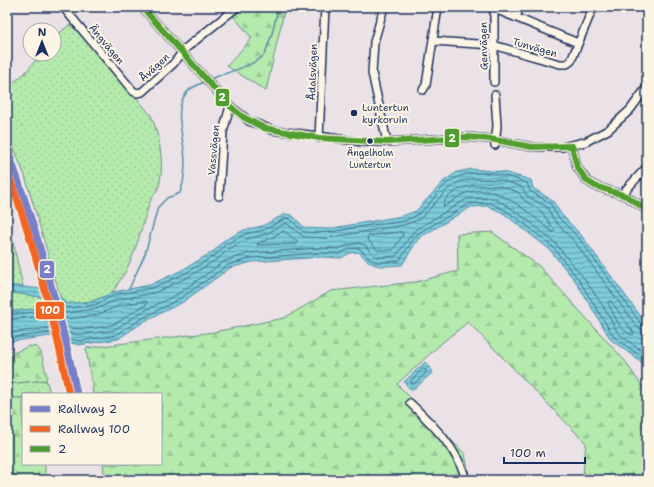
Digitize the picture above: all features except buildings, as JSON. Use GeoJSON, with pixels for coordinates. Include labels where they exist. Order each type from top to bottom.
{"type":"FeatureCollection","features":[{"type":"Feature","properties":{"kind":"street","name":"Ängvägen"},"geometry":{"type":"LineString","coordinates":[[63,7],[133,91],[137,93]]}},
{"type":"Feature","properties":{"kind":"street"},"geometry":{"type":"LineString","coordinates":[[142,7],[213,88],[243,117],[264,128],[319,138],[387,142],[468,137],[532,147],[572,146],[592,139],[608,130],[630,110],[647,87]]}},
{"type":"Feature","properties":{"kind":"street","name":"Åvägen"},"geometry":{"type":"LineString","coordinates":[[137,93],[142,92],[173,64],[182,52],[237,7]]}},
{"type":"Feature","properties":{"kind":"street","name":"Ådalsvägen"},"geometry":{"type":"LineString","coordinates":[[319,138],[325,7]]}},
{"type":"Feature","properties":{"kind":"street"},"geometry":{"type":"LineString","coordinates":[[384,7],[374,42],[372,73],[387,142]]}},
{"type":"Feature","properties":{"kind":"street"},"geometry":{"type":"LineString","coordinates":[[423,90],[426,85],[438,7]]}},
{"type":"Feature","properties":{"kind":"street"},"geometry":{"type":"LineString","coordinates":[[516,17],[520,7]]}},
{"type":"Feature","properties":{"kind":"street"},"geometry":{"type":"LineString","coordinates":[[492,8],[578,43]]}},
{"type":"Feature","properties":{"kind":"street","name":"Genvägen"},"geometry":{"type":"LineString","coordinates":[[492,8],[494,82]]}},
{"type":"Feature","properties":{"kind":"street","name":"Tunvägen"},"geometry":{"type":"LineString","coordinates":[[433,41],[493,45],[563,65],[570,62],[592,10],[596,8]]}},
{"type":"Feature","properties":{"kind":"street"},"geometry":{"type":"LineString","coordinates":[[495,95],[497,126],[495,142]]}},
{"type":"Feature","properties":{"kind":"street","name":"Vassvägen"},"geometry":{"type":"LineString","coordinates":[[219,196],[224,128],[230,106]]}},
{"type":"Feature","properties":{"kind":"street"},"geometry":{"type":"LineString","coordinates":[[572,146],[577,167],[583,177],[595,186],[622,194],[647,210]]}},
{"type":"Feature","properties":{"kind":"street"},"geometry":{"type":"LineString","coordinates":[[622,194],[647,167]]}},
{"type":"Feature","properties":{"kind":"street"},"geometry":{"type":"LineString","coordinates":[[410,403],[425,417],[456,453],[466,480]]}},
{"type":"Feature","properties":{"kind":"green space"},"geometry":{"type":"Polygon","coordinates":[[[245,7],[285,7],[266,91],[227,66],[252,38],[233,16],[245,7]]]}},
{"type":"Feature","properties":{"kind":"green space"},"geometry":{"type":"Polygon","coordinates":[[[69,25],[79,31],[151,115],[161,156],[161,173],[159,184],[150,202],[130,263],[125,273],[112,292],[102,298],[66,304],[60,296],[25,176],[7,131],[7,88],[25,73],[34,62],[62,62],[62,31],[69,25]]]}},
{"type":"Feature","properties":{"kind":"green space"},"geometry":{"type":"Polygon","coordinates":[[[7,215],[23,287],[7,285],[7,215]]]}},
{"type":"Feature","properties":{"kind":"green space"},"geometry":{"type":"Polygon","coordinates":[[[492,232],[539,266],[625,361],[647,394],[647,480],[577,480],[583,474],[586,443],[468,322],[444,341],[397,384],[465,454],[470,480],[105,480],[103,465],[162,465],[162,393],[93,393],[86,348],[214,332],[284,318],[331,291],[416,282],[458,271],[457,234],[492,232]]]}},
{"type":"Feature","properties":{"kind":"green space"},"geometry":{"type":"Polygon","coordinates":[[[7,292],[41,297],[47,301],[41,308],[7,312],[7,292]]]}},
{"type":"Feature","properties":{"kind":"green space"},"geometry":{"type":"Polygon","coordinates":[[[29,346],[37,347],[41,352],[47,377],[46,380],[7,384],[7,356],[29,346]]]}},
{"type":"Feature","properties":{"kind":"green space"},"geometry":{"type":"Polygon","coordinates":[[[46,380],[50,392],[22,393],[22,398],[7,398],[7,384],[46,380]]]}},
{"type":"Feature","properties":{"kind":"green space"},"geometry":{"type":"Polygon","coordinates":[[[7,398],[22,398],[22,465],[45,465],[45,480],[10,480],[7,473],[7,398]]]}},
{"type":"Feature","properties":{"kind":"water"},"geometry":{"type":"Polygon","coordinates":[[[472,169],[503,172],[531,180],[533,188],[553,201],[561,214],[581,235],[647,325],[647,366],[611,340],[576,282],[549,249],[503,213],[488,206],[471,207],[419,238],[402,265],[378,266],[369,262],[359,252],[350,253],[341,258],[321,257],[252,262],[230,268],[183,302],[145,321],[118,339],[79,345],[58,340],[50,336],[7,342],[7,312],[41,308],[47,301],[41,297],[7,292],[7,285],[41,289],[60,296],[66,304],[94,301],[113,292],[150,285],[184,269],[214,251],[223,241],[244,230],[262,226],[285,214],[292,215],[305,228],[327,229],[402,216],[416,211],[444,181],[457,172],[472,169]]]}},
{"type":"Feature","properties":{"kind":"water"},"geometry":{"type":"Polygon","coordinates":[[[425,362],[433,372],[412,391],[404,382],[425,362]]]}},
{"type":"Feature","properties":{"kind":"pier"},"geometry":{"type":"Polygon","coordinates":[[[47,289],[56,292],[69,345],[61,343],[47,289]]]}},
{"type":"Feature","properties":{"kind":"waterway"},"geometry":{"type":"LineString","coordinates":[[210,79],[251,64],[265,54],[270,41],[278,7]]}},
{"type":"Feature","properties":{"kind":"waterway"},"geometry":{"type":"LineString","coordinates":[[129,289],[145,254],[158,207],[167,198],[180,193],[185,167],[180,127],[181,104],[183,97],[188,91],[204,82]]}},
{"type":"Feature","properties":{"kind":"rail line","name":"2"},"geometry":{"type":"LineString","coordinates":[[7,148],[47,270],[71,363],[77,393]]}},
{"type":"Feature","properties":{"kind":"rail line","name":"100"},"geometry":{"type":"LineString","coordinates":[[7,171],[26,226],[42,281],[57,337],[69,393]]}},
{"type":"Feature","properties":{"kind":"transit line","name":"2"},"geometry":{"type":"LineString","coordinates":[[142,7],[230,106],[243,117],[264,128],[319,138],[387,142],[468,137],[490,139],[532,147],[572,146]]}},
{"type":"Feature","properties":{"kind":"transit line","name":"2"},"geometry":{"type":"LineString","coordinates":[[572,146],[577,167],[587,181],[595,186],[626,196],[647,210]]}},
{"type":"Feature","properties":{"kind":"place","name":"Luntertun kyrkoruin"},"geometry":{"type":"Point","coordinates":[354,113]}},
{"type":"Feature","properties":{"kind":"place","name":"Ängelholm Luntertun"},"geometry":{"type":"Point","coordinates":[370,141]}}]}
